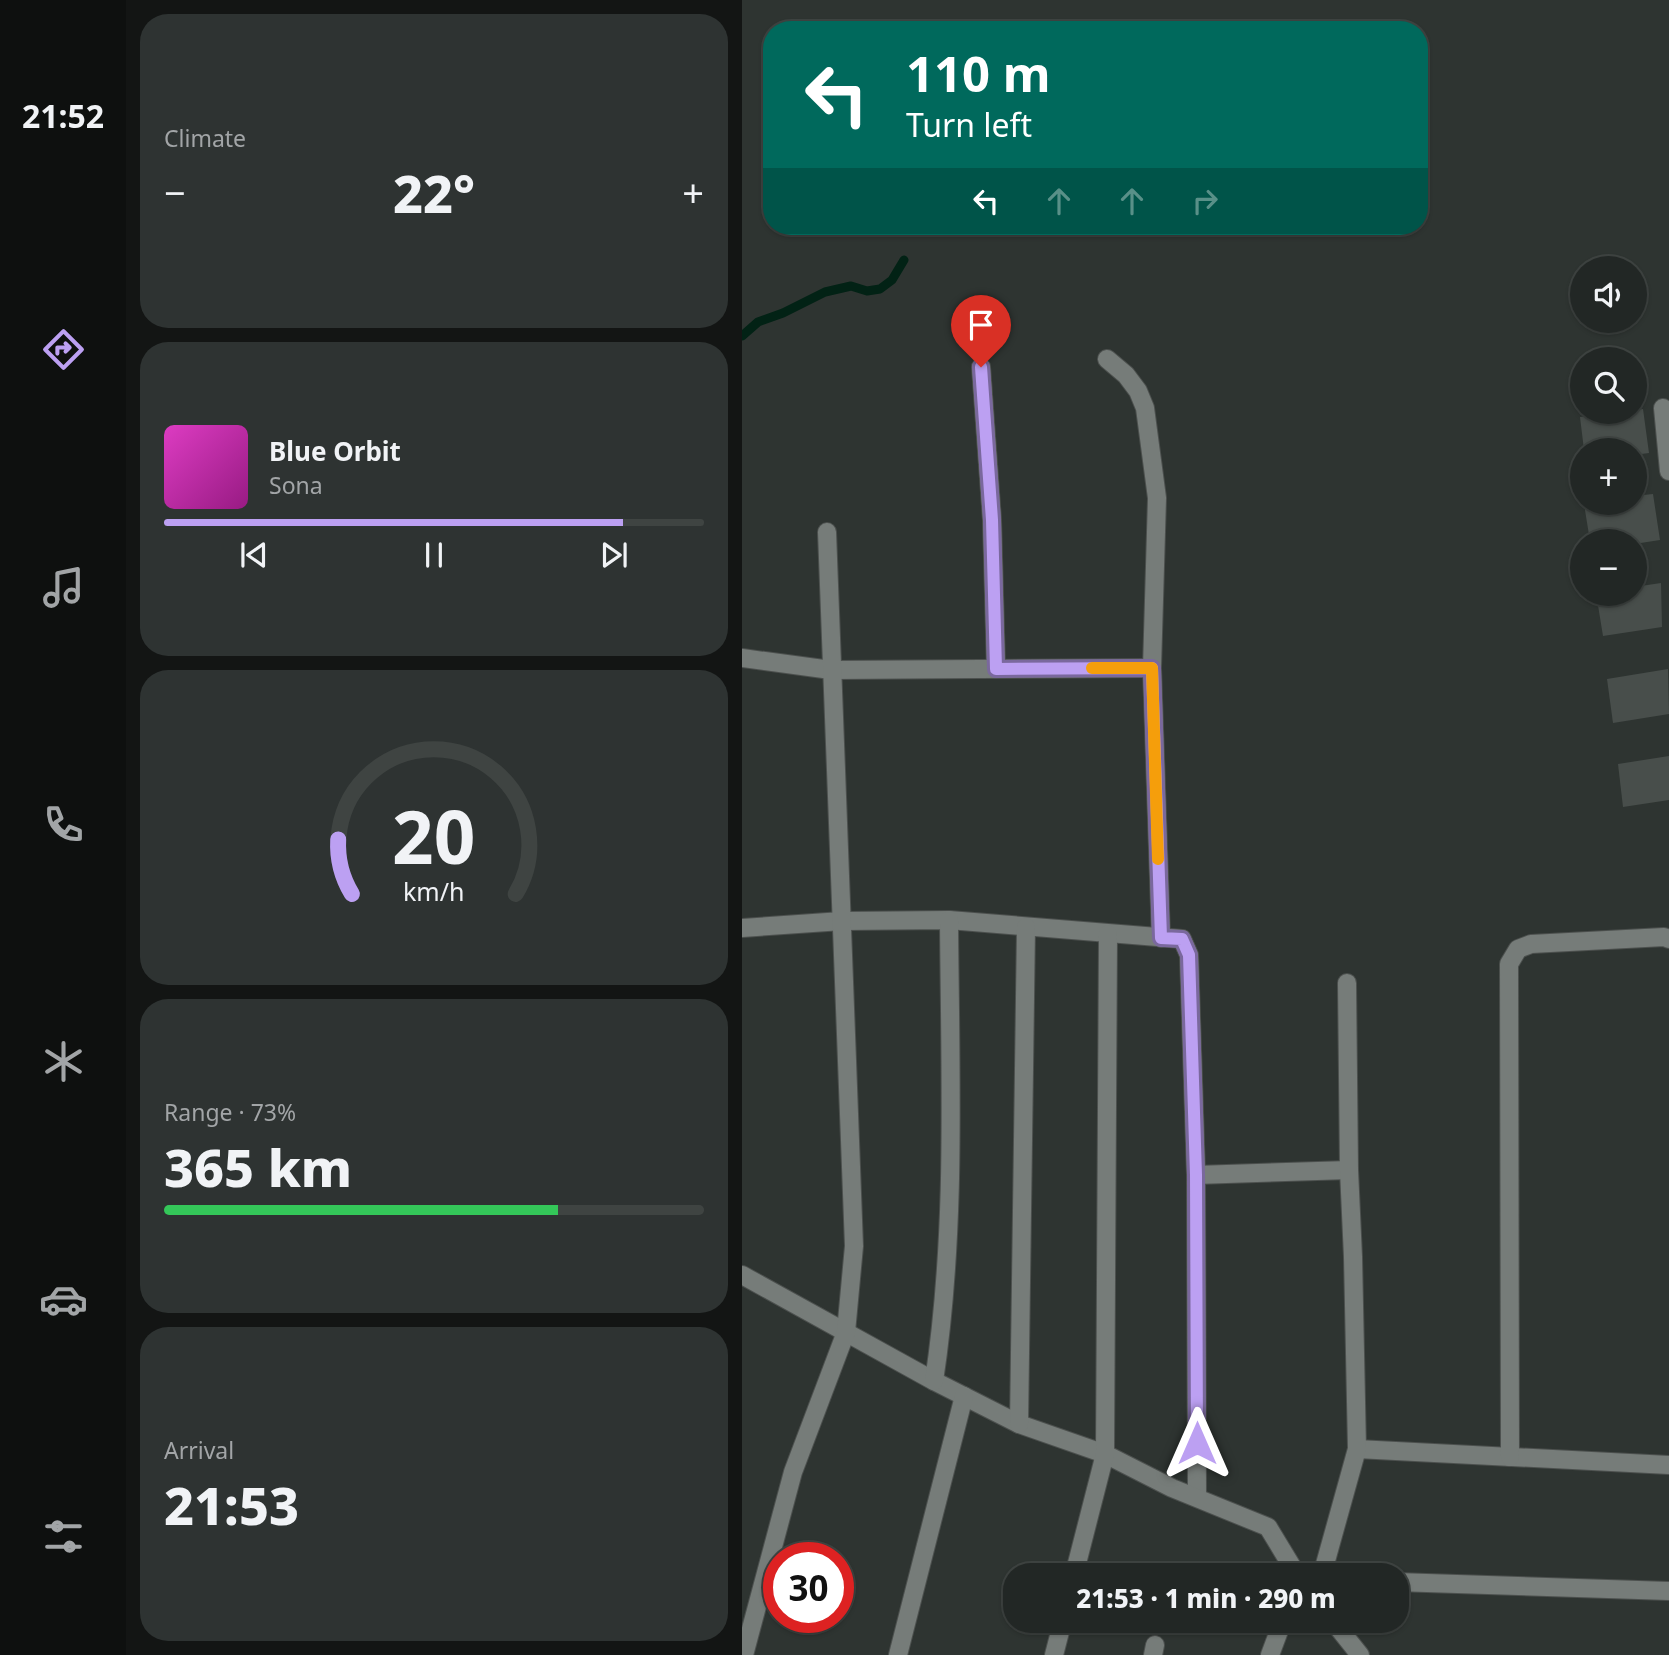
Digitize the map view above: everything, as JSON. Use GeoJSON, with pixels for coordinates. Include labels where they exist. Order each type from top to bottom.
{"type":"FeatureCollection","features":[{"type":"Feature","properties":{"kind":"street"},"geometry":{"type":"LineString","coordinates":[[1107,359],[1126,375],[1138,391],[1145,408],[1157,498],[1152,668],[1161,938]]}},
{"type":"Feature","properties":{"kind":"street"},"geometry":{"type":"LineString","coordinates":[[981,367],[992,520],[996,669]]}},
{"type":"Feature","properties":{"kind":"street"},"geometry":{"type":"LineString","coordinates":[[1662,408],[1669,471]]}},
{"type":"Feature","properties":{"kind":"street"},"geometry":{"type":"LineString","coordinates":[[744,1655],[793,1472],[846,1332],[854,1246],[827,532]]}},
{"type":"Feature","properties":{"kind":"street"},"geometry":{"type":"LineString","coordinates":[[742,658],[831,670],[1152,668]]}},
{"type":"Feature","properties":{"kind":"street"},"geometry":{"type":"LineString","coordinates":[[934,1381],[944,1316],[951,1160],[949,920]]}},
{"type":"Feature","properties":{"kind":"street"},"geometry":{"type":"LineString","coordinates":[[742,928],[842,921],[949,920],[1182,939],[1189,955],[1196,1175],[1197,1497]]}},
{"type":"Feature","properties":{"kind":"street"},"geometry":{"type":"LineString","coordinates":[[1019,1424],[1026,927]]}},
{"type":"Feature","properties":{"kind":"street"},"geometry":{"type":"LineString","coordinates":[[1077,1563],[1105,1454],[1108,934]]}},
{"type":"Feature","properties":{"kind":"street"},"geometry":{"type":"LineString","coordinates":[[1510,1457],[1509,964],[1518,949],[1531,944],[1664,937],[1669,939]]}},
{"type":"Feature","properties":{"kind":"street"},"geometry":{"type":"LineString","coordinates":[[1325,1563],[1357,1449],[1347,983]]}},
{"type":"Feature","properties":{"kind":"street"},"geometry":{"type":"LineString","coordinates":[[1196,1175],[1349,1170]]}},
{"type":"Feature","properties":{"kind":"street"},"geometry":{"type":"LineString","coordinates":[[742,1275],[934,1381],[1019,1424],[1105,1454],[1171,1488],[1268,1527],[1290,1563]]}},
{"type":"Feature","properties":{"kind":"street"},"geometry":{"type":"LineString","coordinates":[[898,1655],[964,1396]]}},
{"type":"Feature","properties":{"kind":"street"},"geometry":{"type":"LineString","coordinates":[[1357,1449],[1669,1465]]}},
{"type":"Feature","properties":{"kind":"street"},"geometry":{"type":"LineString","coordinates":[[1409,1582],[1669,1591]]}},
{"type":"Feature","properties":{"kind":"street"},"geometry":{"type":"LineString","coordinates":[[1054,1655],[1060,1633]]}},
{"type":"Feature","properties":{"kind":"street"},"geometry":{"type":"LineString","coordinates":[[1270,1655],[1278,1633]]}},
{"type":"Feature","properties":{"kind":"street"},"geometry":{"type":"LineString","coordinates":[[1342,1633],[1360,1655]]}},
{"type":"Feature","properties":{"kind":"building"},"geometry":{"type":"Polygon","coordinates":[[[1581,424],[1645,424],[1647,438],[1583,438],[1581,424]]]}},
{"type":"Feature","properties":{"kind":"building"},"geometry":{"type":"Polygon","coordinates":[[[1653,494],[1660,540],[1647,542],[1647,529],[1588,529],[1586,515],[1647,515],[1647,495],[1653,494]]]}},
{"type":"Feature","properties":{"kind":"building"},"geometry":{"type":"Polygon","coordinates":[[[1661,583],[1662,627],[1603,636],[1598,606],[1647,606],[1647,585],[1661,583]]]}},
{"type":"Feature","properties":{"kind":"building"},"geometry":{"type":"Polygon","coordinates":[[[1668,669],[1669,714],[1613,723],[1607,679],[1668,669]]]}},
{"type":"Feature","properties":{"kind":"building"},"geometry":{"type":"Polygon","coordinates":[[[1669,756],[1669,800],[1623,807],[1618,764],[1669,756]]]}},
{"type":"Feature","properties":{"kind":"waterway"},"geometry":{"type":"LineString","coordinates":[[742,336],[758,322],[825,292],[851,286],[867,291],[880,289],[892,280],[904,260]]}},
{"type":"Feature","properties":{"kind":"slow traffic"},"geometry":{"type":"LineString","coordinates":[[1092,668],[1152,668],[1158,859]]}},
{"type":"Feature","properties":{"kind":"route"},"geometry":{"type":"LineString","coordinates":[[981,367],[992,520],[996,669],[1152,668],[1161,938],[1182,939],[1189,955],[1196,1175],[1197,1443]]}}]}
